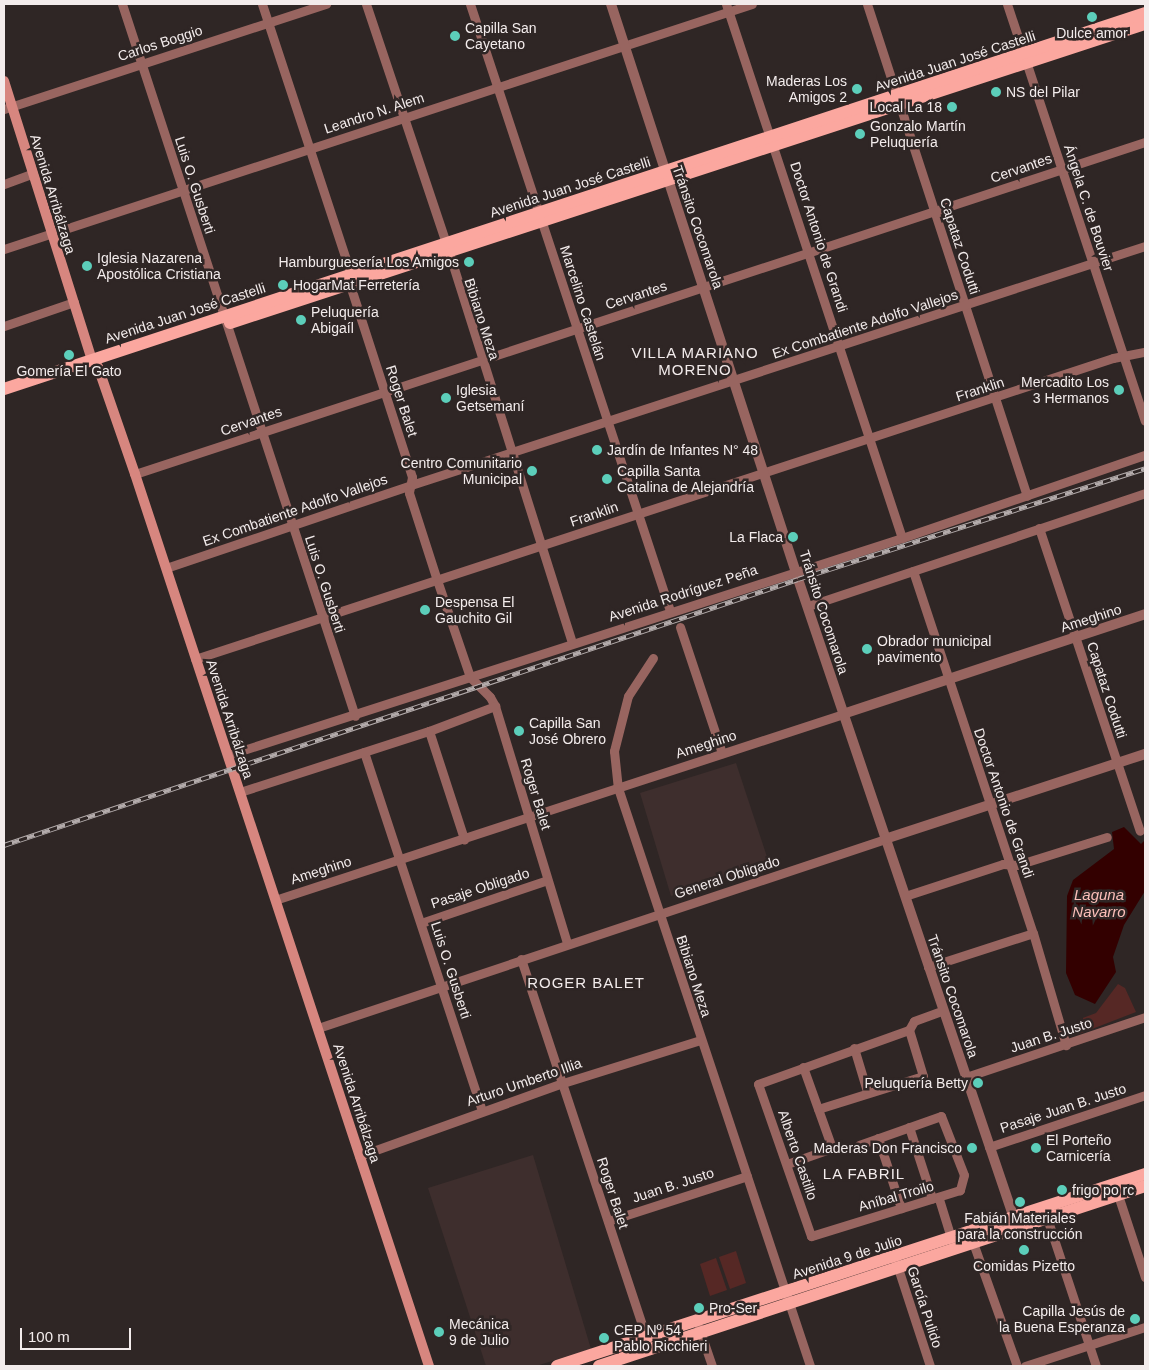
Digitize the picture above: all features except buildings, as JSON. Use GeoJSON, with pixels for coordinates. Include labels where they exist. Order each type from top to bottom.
{"type":"FeatureCollection","features":[{"type":"Feature","properties":{"kind":"main road"},"geometry":{"type":"LineString","coordinates":[[1142,4],[1145,14]]}},
{"type":"Feature","properties":{"kind":"main road","name":"Avenida Juan José Castelli"},"geometry":{"type":"LineString","coordinates":[[1025,59],[1145,14]]}},
{"type":"Feature","properties":{"kind":"main road","name":"Avenida Juan José Castelli"},"geometry":{"type":"LineString","coordinates":[[4,389],[95,363],[1025,59],[1145,24]]}},
{"type":"Feature","properties":{"kind":"main road","name":"Avenida Arribálzaga"},"geometry":{"type":"LineString","coordinates":[[4,81],[8,108],[135,474],[428,1366]]}},
{"type":"Feature","properties":{"kind":"main road","name":"Avenida Juan José Castelli"},"geometry":{"type":"LineString","coordinates":[[4,398],[95,363]]}},
{"type":"Feature","properties":{"kind":"main road","name":"Avenida 9 de Julio"},"geometry":{"type":"LineString","coordinates":[[1116,1190],[1145,1174]]}},
{"type":"Feature","properties":{"kind":"main road","name":"Avenida 9 de Julio"},"geometry":{"type":"LineString","coordinates":[[556,1366],[572,1364],[697,1321],[786,1299],[1116,1190],[1145,1186]]}},
{"type":"Feature","properties":{"kind":"main road","name":"Avenida 9 de Julio"},"geometry":{"type":"LineString","coordinates":[[599,1366],[702,1334],[786,1299]]}},
{"type":"Feature","properties":{"kind":"street","name":"Luis O. Gusberti"},"geometry":{"type":"LineString","coordinates":[[122,4],[355,716]]}},
{"type":"Feature","properties":{"kind":"street","name":"Roger Balet"},"geometry":{"type":"LineString","coordinates":[[262,4],[310,149],[412,477],[409,493],[436,580],[470,677],[490,696],[495,706],[567,943]]}},
{"type":"Feature","properties":{"kind":"street","name":"Carlos Boggio"},"geometry":{"type":"LineString","coordinates":[[8,108],[326,4]]}},
{"type":"Feature","properties":{"kind":"street","name":"Bibiano Meza"},"geometry":{"type":"LineString","coordinates":[[366,4],[405,117],[480,360],[572,643]]}},
{"type":"Feature","properties":{"kind":"street","name":"Marcelino Castelán"},"geometry":{"type":"LineString","coordinates":[[470,4],[499,87],[670,611]]}},
{"type":"Feature","properties":{"kind":"street","name":"Tránsito Cocomarola"},"geometry":{"type":"LineString","coordinates":[[611,4],[843,714],[988,1147],[1015,1222]]}},
{"type":"Feature","properties":{"kind":"street","name":"Leandro N. Alem"},"geometry":{"type":"LineString","coordinates":[[4,249],[182,189],[499,87],[727,8],[752,4]]}},
{"type":"Feature","properties":{"kind":"street","name":"Capataz Codutti"},"geometry":{"type":"LineString","coordinates":[[867,4],[1028,496]]}},
{"type":"Feature","properties":{"kind":"street","name":"Ángela C. de Bouvier"},"geometry":{"type":"LineString","coordinates":[[1007,4],[1145,421]]}},
{"type":"Feature","properties":{"kind":"street","name":"Doctor Antonio de Grandi"},"geometry":{"type":"LineString","coordinates":[[727,8],[902,538]]}},
{"type":"Feature","properties":{"kind":"street","name":"Cervantes"},"geometry":{"type":"LineString","coordinates":[[135,474],[1145,142]]}},
{"type":"Feature","properties":{"kind":"street"},"geometry":{"type":"LineString","coordinates":[[4,184],[31,174]]}},
{"type":"Feature","properties":{"kind":"street","name":"Ex Combatiente Adolfo Vallejos"},"geometry":{"type":"LineString","coordinates":[[166,568],[292,527],[410,485],[735,382],[1145,246]]}},
{"type":"Feature","properties":{"kind":"street"},"geometry":{"type":"LineString","coordinates":[[4,326],[74,302]]}},
{"type":"Feature","properties":{"kind":"street","name":"Franklin"},"geometry":{"type":"LineString","coordinates":[[195,659],[765,474],[1113,358],[1124,358],[1145,352]]}},
{"type":"Feature","properties":{"kind":"street","name":"Avenida Rodríguez Peña"},"geometry":{"type":"LineString","coordinates":[[228,755],[355,716],[670,611],[902,538],[1145,455]]}},
{"type":"Feature","properties":{"kind":"street"},"geometry":{"type":"LineString","coordinates":[[808,606],[1145,493]]}},
{"type":"Feature","properties":{"kind":"street","name":"Capataz Codutti"},"geometry":{"type":"LineString","coordinates":[[1039,528],[1116,764],[1140,831]]}},
{"type":"Feature","properties":{"kind":"street","name":"Doctor Antonio de Grandi"},"geometry":{"type":"LineString","coordinates":[[913,572],[1033,933],[1066,1045]]}},
{"type":"Feature","properties":{"kind":"street","name":"Ameghino"},"geometry":{"type":"LineString","coordinates":[[275,900],[1145,615]]}},
{"type":"Feature","properties":{"kind":"street"},"geometry":{"type":"LineString","coordinates":[[680,627],[722,753]]}},
{"type":"Feature","properties":{"kind":"street","name":"Bibiano Meza"},"geometry":{"type":"LineString","coordinates":[[653,658],[628,696],[614,751],[618,788],[658,914],[810,1366]]}},
{"type":"Feature","properties":{"kind":"street"},"geometry":{"type":"LineString","coordinates":[[240,792],[429,732],[495,706]]}},
{"type":"Feature","properties":{"kind":"street"},"geometry":{"type":"LineString","coordinates":[[429,732],[464,839]]}},
{"type":"Feature","properties":{"kind":"street","name":"Luis O. Gusberti"},"geometry":{"type":"LineString","coordinates":[[364,752],[482,1110]]}},
{"type":"Feature","properties":{"kind":"street","name":"General Obligado"},"geometry":{"type":"LineString","coordinates":[[318,1028],[442,987],[521,958],[1145,754]]}},
{"type":"Feature","properties":{"kind":"street"},"geometry":{"type":"LineString","coordinates":[[905,896],[1003,864],[1011,865],[1106,836]]}},
{"type":"Feature","properties":{"kind":"street","name":"Pasaje Obligado"},"geometry":{"type":"LineString","coordinates":[[421,923],[548,880]]}},
{"type":"Feature","properties":{"kind":"street"},"geometry":{"type":"LineString","coordinates":[[928,967],[1033,933]]}},
{"type":"Feature","properties":{"kind":"street","name":"Roger Balet"},"geometry":{"type":"LineString","coordinates":[[521,958],[651,1351]]}},
{"type":"Feature","properties":{"kind":"street"},"geometry":{"type":"LineString","coordinates":[[787,1164],[832,1148],[802,1067],[909,1030],[914,1021],[942,1011]]}},
{"type":"Feature","properties":{"kind":"street","name":"Juan B. Justo"},"geometry":{"type":"LineString","coordinates":[[966,1077],[1145,1017]]}},
{"type":"Feature","properties":{"kind":"street"},"geometry":{"type":"LineString","coordinates":[[818,1109],[867,1092],[875,1093],[924,1076],[909,1030]]}},
{"type":"Feature","properties":{"kind":"street","name":"Arturo Umberto Illia"},"geometry":{"type":"LineString","coordinates":[[359,1156],[482,1110],[700,1040]]}},
{"type":"Feature","properties":{"kind":"street"},"geometry":{"type":"LineString","coordinates":[[854,1048],[867,1092]]}},
{"type":"Feature","properties":{"kind":"street","name":"Alberto Castillo"},"geometry":{"type":"LineString","coordinates":[[802,1067],[758,1084],[811,1236]]}},
{"type":"Feature","properties":{"kind":"street","name":"Pasaje Juan B. Justo"},"geometry":{"type":"LineString","coordinates":[[988,1147],[1145,1095]]}},
{"type":"Feature","properties":{"kind":"street","name":"Aníbal Troilo"},"geometry":{"type":"LineString","coordinates":[[811,1236],[960,1190],[964,1176],[941,1116],[909,1127]]}},
{"type":"Feature","properties":{"kind":"street"},"geometry":{"type":"LineString","coordinates":[[859,1144],[909,1127],[953,1243]]}},
{"type":"Feature","properties":{"kind":"street"},"geometry":{"type":"LineString","coordinates":[[878,1138],[901,1208]]}},
{"type":"Feature","properties":{"kind":"street","name":"Juan B. Justo"},"geometry":{"type":"LineString","coordinates":[[608,1221],[747,1176]]}},
{"type":"Feature","properties":{"kind":"street"},"geometry":{"type":"LineString","coordinates":[[1116,1190],[1145,1277]]}},
{"type":"Feature","properties":{"kind":"street"},"geometry":{"type":"LineString","coordinates":[[1045,1212],[1096,1366]]}},
{"type":"Feature","properties":{"kind":"street"},"geometry":{"type":"LineString","coordinates":[[971,1237],[1017,1366]]}},
{"type":"Feature","properties":{"kind":"street","name":"García Pulido"},"geometry":{"type":"LineString","coordinates":[[896,1263],[930,1366]]}},
{"type":"Feature","properties":{"kind":"street"},"geometry":{"type":"LineString","coordinates":[[697,1321],[712,1366]]}},
{"type":"Feature","properties":{"kind":"street"},"geometry":{"type":"LineString","coordinates":[[1025,1366],[1145,1327]]}},
{"type":"Feature","properties":{"kind":"shaded area"},"geometry":{"type":"Polygon","coordinates":[[[736,763],[770,866],[671,896],[640,793],[736,763]]]}},
{"type":"Feature","properties":{"kind":"shaded area"},"geometry":{"type":"Polygon","coordinates":[[[1118,984],[1125,988],[1136,1012],[1079,1034],[1080,1019],[1096,1013],[1118,984]]]}},
{"type":"Feature","properties":{"kind":"shaded area"},"geometry":{"type":"Polygon","coordinates":[[[533,1155],[591,1349],[536,1366],[486,1366],[428,1188],[533,1155]]]}},
{"type":"Feature","properties":{"kind":"shaded area"},"geometry":{"type":"Polygon","coordinates":[[[736,1251],[746,1283],[730,1289],[719,1257],[736,1251]]]}},
{"type":"Feature","properties":{"kind":"shaded area"},"geometry":{"type":"Polygon","coordinates":[[[716,1258],[727,1290],[710,1296],[700,1264],[716,1258]]]}},
{"type":"Feature","properties":{"kind":"water","name":"Laguna Navarro"},"geometry":{"type":"Polygon","coordinates":[[[1124,827],[1141,844],[1145,840],[1145,891],[1124,925],[1113,957],[1116,972],[1095,1004],[1075,995],[1066,973],[1067,896],[1073,880],[1114,849],[1112,832],[1124,827]]]}},
{"type":"Feature","properties":{"kind":"railway"},"geometry":{"type":"LineString","coordinates":[[4,845],[798,579],[1145,468]]}},
{"type":"Feature","properties":{"kind":"place","name":"Dulce amor"},"geometry":{"type":"Point","coordinates":[1092,17]}},
{"type":"Feature","properties":{"kind":"place","name":"Capilla San Cayetano"},"geometry":{"type":"Point","coordinates":[455,36]}},
{"type":"Feature","properties":{"kind":"place","name":"Maderas Los Amigos 2"},"geometry":{"type":"Point","coordinates":[857,89]}},
{"type":"Feature","properties":{"kind":"place","name":"NS del Pilar"},"geometry":{"type":"Point","coordinates":[996,92]}},
{"type":"Feature","properties":{"kind":"place","name":"Local La 18"},"geometry":{"type":"Point","coordinates":[952,107]}},
{"type":"Feature","properties":{"kind":"place","name":"Gonzalo Martín Peluquería"},"geometry":{"type":"Point","coordinates":[860,134]}},
{"type":"Feature","properties":{"kind":"place","name":"Hamburguesería Los Amigos"},"geometry":{"type":"Point","coordinates":[469,262]}},
{"type":"Feature","properties":{"kind":"place","name":"Iglesia Nazarena Apostólica Cristiana"},"geometry":{"type":"Point","coordinates":[87,266]}},
{"type":"Feature","properties":{"kind":"place","name":"HogarMat Ferretería"},"geometry":{"type":"Point","coordinates":[283,285]}},
{"type":"Feature","properties":{"kind":"place","name":"Peluquería Abigaíl"},"geometry":{"type":"Point","coordinates":[301,320]}},
{"type":"Feature","properties":{"kind":"place","name":"Gomería El Gato"},"geometry":{"type":"Point","coordinates":[69,355]}},
{"type":"Feature","properties":{"kind":"place","name":"Mercadito Los 3 Hermanos"},"geometry":{"type":"Point","coordinates":[1119,390]}},
{"type":"Feature","properties":{"kind":"place","name":"Iglesia Getsemaní"},"geometry":{"type":"Point","coordinates":[446,398]}},
{"type":"Feature","properties":{"kind":"place","name":"Jardín de Infantes N° 48"},"geometry":{"type":"Point","coordinates":[597,450]}},
{"type":"Feature","properties":{"kind":"place","name":"Centro Comunitario Municipal"},"geometry":{"type":"Point","coordinates":[532,471]}},
{"type":"Feature","properties":{"kind":"place","name":"Capilla Santa Catalina de Alejandría"},"geometry":{"type":"Point","coordinates":[607,479]}},
{"type":"Feature","properties":{"kind":"place","name":"La Flaca"},"geometry":{"type":"Point","coordinates":[793,537]}},
{"type":"Feature","properties":{"kind":"place","name":"Despensa El Gauchito Gil"},"geometry":{"type":"Point","coordinates":[425,610]}},
{"type":"Feature","properties":{"kind":"place","name":"Obrador municipal pavimento"},"geometry":{"type":"Point","coordinates":[867,649]}},
{"type":"Feature","properties":{"kind":"place","name":"Capilla San José Obrero"},"geometry":{"type":"Point","coordinates":[519,731]}},
{"type":"Feature","properties":{"kind":"place","name":"Peluquería Betty"},"geometry":{"type":"Point","coordinates":[978,1083]}},
{"type":"Feature","properties":{"kind":"place","name":"Maderas Don Francisco"},"geometry":{"type":"Point","coordinates":[972,1148]}},
{"type":"Feature","properties":{"kind":"place","name":"El Porteño Carnicería"},"geometry":{"type":"Point","coordinates":[1036,1148]}},
{"type":"Feature","properties":{"kind":"place","name":"frigo po rc"},"geometry":{"type":"Point","coordinates":[1062,1190]}},
{"type":"Feature","properties":{"kind":"place","name":"Fabián Materiales para la construcción"},"geometry":{"type":"Point","coordinates":[1020,1202]}},
{"type":"Feature","properties":{"kind":"place","name":"Comidas Pizetto"},"geometry":{"type":"Point","coordinates":[1024,1250]}},
{"type":"Feature","properties":{"kind":"place","name":"Pro-Ser"},"geometry":{"type":"Point","coordinates":[699,1308]}},
{"type":"Feature","properties":{"kind":"place","name":"Capilla Jesús de la Buena Esperanza"},"geometry":{"type":"Point","coordinates":[1135,1319]}},
{"type":"Feature","properties":{"kind":"place","name":"Mecánica 9 de Julio"},"geometry":{"type":"Point","coordinates":[439,1332]}},
{"type":"Feature","properties":{"kind":"place","name":"CEP Nº 54 Pablo Ricchieri"},"geometry":{"type":"Point","coordinates":[604,1338]}},
{"type":"Feature","properties":{"kind":"district","name":"VILLA MARIANO MORENO"},"geometry":{"type":"Point","coordinates":[695,360]}},
{"type":"Feature","properties":{"kind":"district","name":"ROGER BALET"},"geometry":{"type":"Point","coordinates":[586,983]}},
{"type":"Feature","properties":{"kind":"district","name":"LA FABRIL"},"geometry":{"type":"Point","coordinates":[864,1174]}}]}
